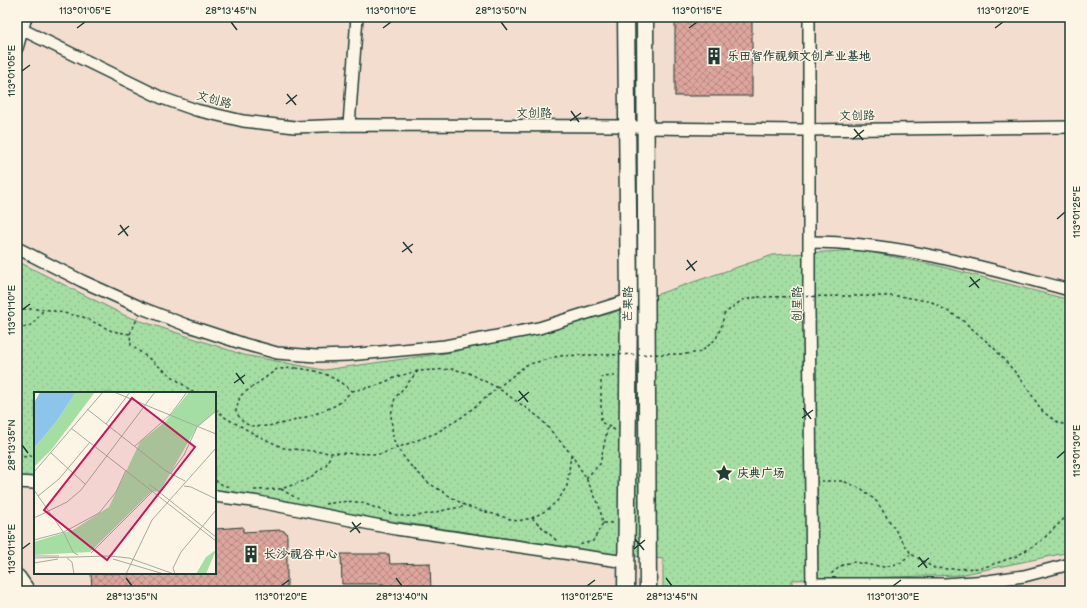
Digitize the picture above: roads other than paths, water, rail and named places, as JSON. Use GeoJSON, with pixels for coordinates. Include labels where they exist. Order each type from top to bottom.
{"type":"FeatureCollection","features":[{"type":"Feature","properties":{"kind":"main road","name":"芒果路"},"geometry":{"type":"LineString","coordinates":[[626,17],[629,300],[626,591]]}},
{"type":"Feature","properties":{"kind":"main road","name":"芒果路"},"geometry":{"type":"LineString","coordinates":[[645,17],[648,591]]}},
{"type":"Feature","properties":{"kind":"main road"},"geometry":{"type":"LineString","coordinates":[[17,578],[26,591]]}},
{"type":"Feature","properties":{"kind":"street"},"geometry":{"type":"LineString","coordinates":[[17,48],[20,29],[26,17]]}},
{"type":"Feature","properties":{"kind":"street"},"geometry":{"type":"LineString","coordinates":[[349,125],[357,17]]}},
{"type":"Feature","properties":{"kind":"street","name":"创星路"},"geometry":{"type":"LineString","coordinates":[[809,17],[812,588]]}},
{"type":"Feature","properties":{"kind":"street","name":"文创路"},"geometry":{"type":"LineString","coordinates":[[20,29],[162,98],[196,110],[243,121],[295,127],[349,125],[627,126],[646,128],[810,130],[1070,127]]}},
{"type":"Feature","properties":{"kind":"street"},"geometry":{"type":"LineString","coordinates":[[810,242],[838,242],[923,255],[969,264],[1070,290]]}},
{"type":"Feature","properties":{"kind":"street"},"geometry":{"type":"LineString","coordinates":[[17,248],[82,281],[142,308],[236,342],[277,353],[316,356],[348,356],[445,346],[539,328],[629,300]]}},
{"type":"Feature","properties":{"kind":"street"},"geometry":{"type":"LineString","coordinates":[[17,482],[34,483]]}},
{"type":"Feature","properties":{"kind":"street"},"geometry":{"type":"LineString","coordinates":[[216,496],[259,502],[396,528],[626,562]]}},
{"type":"Feature","properties":{"kind":"street"},"geometry":{"type":"LineString","coordinates":[[812,588],[835,584],[945,584],[988,581],[1024,576],[1070,564]]}},
{"type":"Feature","properties":{"kind":"place","name":"乐田智作视频文创产业基地"},"geometry":{"type":"Point","coordinates":[714,56]}},
{"type":"Feature","properties":{"kind":"place","name":"庆典广场"},"geometry":{"type":"Point","coordinates":[724,473]}},
{"type":"Feature","properties":{"kind":"place","name":"长沙·视谷中心"},"geometry":{"type":"Point","coordinates":[251,554]}}]}
